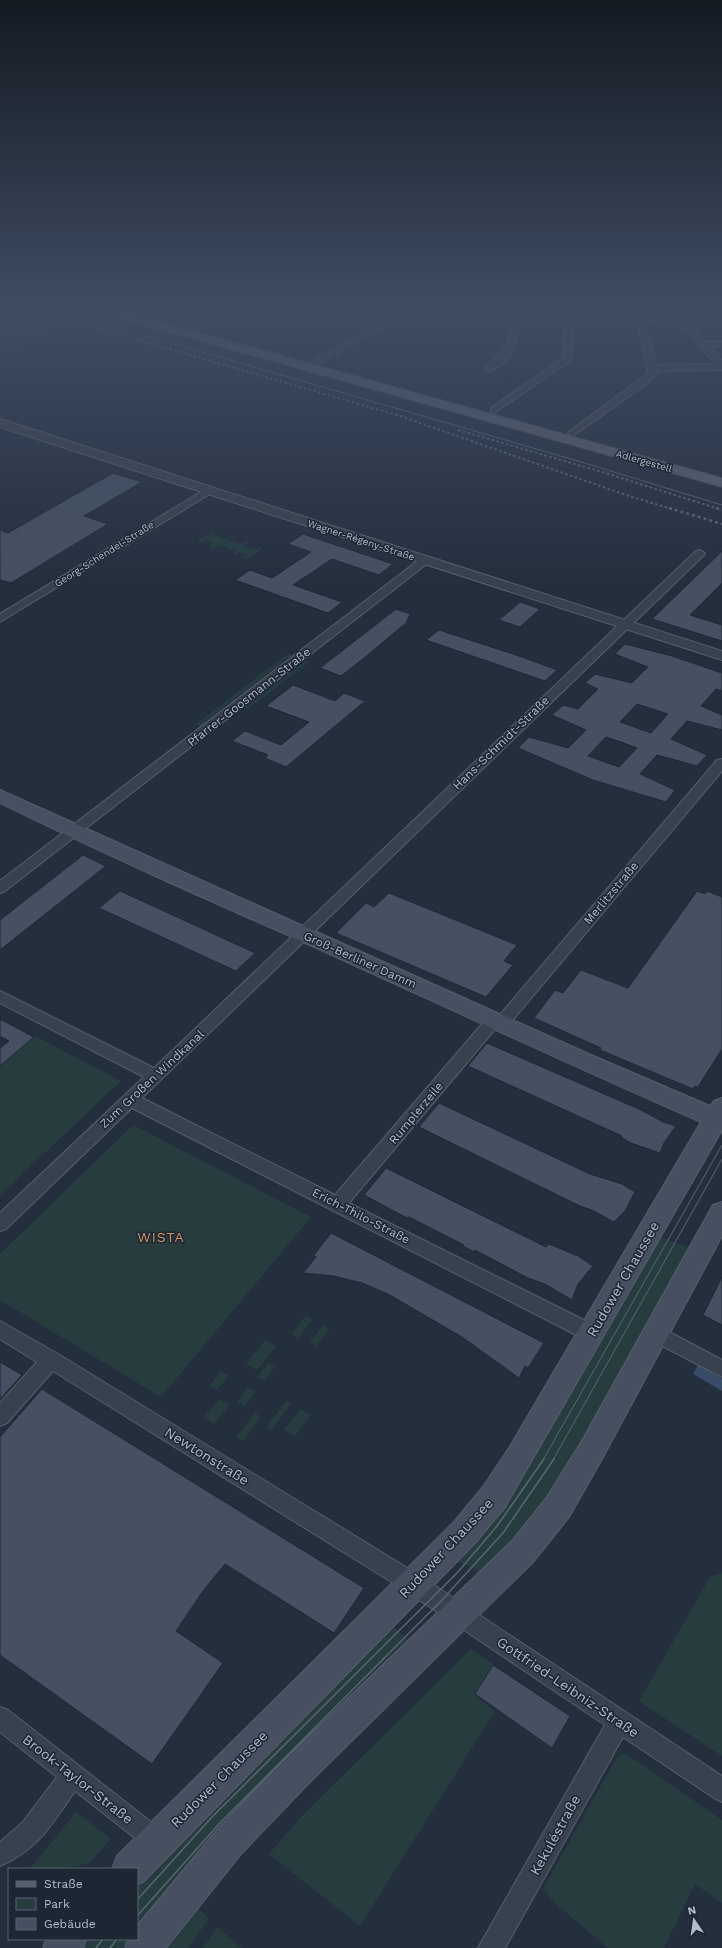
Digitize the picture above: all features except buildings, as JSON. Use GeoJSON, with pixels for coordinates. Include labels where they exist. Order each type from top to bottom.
{"type":"FeatureCollection","features":[{"type":"Feature","properties":{"kind":"main road","name":"Adlergestell"},"geometry":{"type":"LineString","coordinates":[[439,401],[722,483]]}},
{"type":"Feature","properties":{"kind":"main road","name":"Adlergestell"},"geometry":{"type":"LineString","coordinates":[[458,401],[722,474]]}},
{"type":"Feature","properties":{"kind":"main road","name":"Groß-Berliner Damm"},"geometry":{"type":"LineString","coordinates":[[0,796],[497,1023],[720,1116]]}},
{"type":"Feature","properties":{"kind":"main road","name":"Rudower Chaussee"},"geometry":{"type":"LineString","coordinates":[[131,1868],[465,1532],[494,1497],[547,1411],[591,1333],[720,1116]]}},
{"type":"Feature","properties":{"kind":"main road"},"geometry":{"type":"LineString","coordinates":[[143,1948],[229,1842],[294,1774],[460,1614],[522,1551],[558,1507],[593,1448],[722,1212]]}},
{"type":"Feature","properties":{"kind":"main road"},"geometry":{"type":"LineString","coordinates":[[61,1948],[67,1940]]}},
{"type":"Feature","properties":{"kind":"street"},"geometry":{"type":"LineString","coordinates":[[494,410],[507,401]]}},
{"type":"Feature","properties":{"kind":"street"},"geometry":{"type":"LineString","coordinates":[[573,433],[617,401]]}},
{"type":"Feature","properties":{"kind":"street","name":"Wagner-Régeny-Straße"},"geometry":{"type":"LineString","coordinates":[[0,423],[722,656]]}},
{"type":"Feature","properties":{"kind":"street","name":"Georg-Schendel-Straße"},"geometry":{"type":"LineString","coordinates":[[0,619],[209,490]]}},
{"type":"Feature","properties":{"kind":"street","name":"Hans-Schmidt-Straße"},"geometry":{"type":"LineString","coordinates":[[304,935],[700,553]]}},
{"type":"Feature","properties":{"kind":"street","name":"Pfarrer-Goosmann-Straße"},"geometry":{"type":"LineString","coordinates":[[0,888],[424,561]]}},
{"type":"Feature","properties":{"kind":"street","name":"Merlitzstraße"},"geometry":{"type":"LineString","coordinates":[[497,1023],[722,764]]}},
{"type":"Feature","properties":{"kind":"street","name":"Zum Großen Windkanal"},"geometry":{"type":"LineString","coordinates":[[0,1224],[304,935]]}},
{"type":"Feature","properties":{"kind":"street"},"geometry":{"type":"LineString","coordinates":[[0,996],[155,1076]]}},
{"type":"Feature","properties":{"kind":"street","name":"Rumplerzeile"},"geometry":{"type":"LineString","coordinates":[[338,1204],[497,1023]]}},
{"type":"Feature","properties":{"kind":"street","name":"Erich-Thilo-Straße"},"geometry":{"type":"LineString","coordinates":[[131,1100],[591,1333]]}},
{"type":"Feature","properties":{"kind":"street","name":"Newtonstraße"},"geometry":{"type":"LineString","coordinates":[[0,1329],[414,1584]]}},
{"type":"Feature","properties":{"kind":"street"},"geometry":{"type":"LineString","coordinates":[[656,1333],[722,1369]]}},
{"type":"Feature","properties":{"kind":"street"},"geometry":{"type":"LineString","coordinates":[[0,1417],[51,1360]]}},
{"type":"Feature","properties":{"kind":"street","name":"Gottfried-Leibniz-Straße"},"geometry":{"type":"LineString","coordinates":[[414,1584],[722,1790]]}},
{"type":"Feature","properties":{"kind":"street","name":"Brook-Taylor-Straße"},"geometry":{"type":"LineString","coordinates":[[0,1718],[157,1841]]}},
{"type":"Feature","properties":{"kind":"street","name":"Kekuléstraße"},"geometry":{"type":"LineString","coordinates":[[491,1948],[619,1722]]}},
{"type":"Feature","properties":{"kind":"street"},"geometry":{"type":"LineString","coordinates":[[0,1854],[5,1853],[24,1840],[73,1774]]}},
{"type":"Feature","properties":{"kind":"green space"},"geometry":{"type":"Polygon","coordinates":[[[436,401],[449,401],[489,412],[485,415],[436,401]]]}},
{"type":"Feature","properties":{"kind":"green space"},"geometry":{"type":"Polygon","coordinates":[[[217,531],[213,534],[226,539],[231,536],[233,537],[229,540],[241,544],[246,541],[249,542],[244,546],[256,550],[261,547],[262,549],[246,559],[243,558],[247,555],[240,552],[235,555],[232,554],[236,551],[218,545],[213,548],[209,546],[213,543],[205,540],[199,543],[198,540],[212,532],[217,531]]]}},
{"type":"Feature","properties":{"kind":"green space"},"geometry":{"type":"Polygon","coordinates":[[[289,653],[294,656],[289,657],[277,666],[280,667],[275,668],[263,677],[266,678],[260,679],[248,688],[251,689],[246,690],[234,699],[236,701],[231,701],[219,711],[221,712],[216,713],[203,723],[206,724],[202,727],[196,724],[289,653]]]}},
{"type":"Feature","properties":{"kind":"green space"},"geometry":{"type":"Polygon","coordinates":[[[303,660],[309,662],[248,709],[243,707],[245,704],[248,705],[260,696],[258,695],[260,693],[263,694],[275,685],[272,683],[278,683],[289,673],[287,672],[292,672],[303,663],[301,661],[303,660]]]}},
{"type":"Feature","properties":{"kind":"green space"},"geometry":{"type":"Polygon","coordinates":[[[35,1036],[121,1081],[0,1195],[0,1066],[35,1036]]]}},
{"type":"Feature","properties":{"kind":"green space"},"geometry":{"type":"Polygon","coordinates":[[[133,1125],[311,1217],[161,1397],[0,1300],[0,1254],[133,1125]]]}},
{"type":"Feature","properties":{"kind":"green space"},"geometry":{"type":"Polygon","coordinates":[[[658,1236],[692,1249],[539,1516],[486,1575],[452,1559],[658,1236]]]}},
{"type":"Feature","properties":{"kind":"green space"},"geometry":{"type":"Polygon","coordinates":[[[306,1315],[313,1319],[298,1338],[291,1334],[306,1315]]]}},
{"type":"Feature","properties":{"kind":"green space"},"geometry":{"type":"Polygon","coordinates":[[[323,1325],[330,1328],[316,1346],[310,1342],[323,1325]]]}},
{"type":"Feature","properties":{"kind":"green space"},"geometry":{"type":"Polygon","coordinates":[[[265,1340],[276,1346],[257,1370],[246,1364],[265,1340]]]}},
{"type":"Feature","properties":{"kind":"green space"},"geometry":{"type":"Polygon","coordinates":[[[268,1363],[275,1367],[264,1381],[257,1377],[268,1363]]]}},
{"type":"Feature","properties":{"kind":"green space"},"geometry":{"type":"Polygon","coordinates":[[[221,1371],[229,1376],[217,1390],[209,1386],[221,1371]]]}},
{"type":"Feature","properties":{"kind":"green space"},"geometry":{"type":"Polygon","coordinates":[[[249,1387],[256,1392],[245,1406],[237,1402],[249,1387]]]}},
{"type":"Feature","properties":{"kind":"green space"},"geometry":{"type":"Polygon","coordinates":[[[219,1399],[230,1405],[214,1424],[204,1417],[219,1399]]]}},
{"type":"Feature","properties":{"kind":"green space"},"geometry":{"type":"Polygon","coordinates":[[[286,1401],[291,1404],[271,1430],[266,1427],[286,1401]]]}},
{"type":"Feature","properties":{"kind":"green space"},"geometry":{"type":"Polygon","coordinates":[[[300,1409],[311,1415],[295,1436],[284,1430],[300,1409]]]}},
{"type":"Feature","properties":{"kind":"green space"},"geometry":{"type":"Polygon","coordinates":[[[255,1413],[261,1417],[243,1441],[236,1437],[255,1413]]]}},
{"type":"Feature","properties":{"kind":"green space"},"geometry":{"type":"Polygon","coordinates":[[[722,1573],[722,1756],[639,1701],[710,1577],[722,1573]]]}},
{"type":"Feature","properties":{"kind":"green space"},"geometry":{"type":"Polygon","coordinates":[[[389,1622],[413,1645],[138,1936],[138,1879],[389,1622]]]}},
{"type":"Feature","properties":{"kind":"green space"},"geometry":{"type":"Polygon","coordinates":[[[471,1649],[494,1665],[475,1696],[495,1711],[360,1926],[269,1854],[302,1816],[471,1649]]]}},
{"type":"Feature","properties":{"kind":"green space"},"geometry":{"type":"Polygon","coordinates":[[[625,1753],[722,1820],[722,1903],[695,1884],[664,1948],[608,1948],[557,1905],[543,1889],[614,1762],[620,1755],[625,1753]]]}},
{"type":"Feature","properties":{"kind":"green space"},"geometry":{"type":"Polygon","coordinates":[[[76,1812],[111,1839],[89,1863],[65,1868],[31,1868],[76,1812]]]}},
{"type":"Feature","properties":{"kind":"green space"},"geometry":{"type":"Polygon","coordinates":[[[198,1908],[209,1919],[188,1948],[168,1948],[198,1908]]]}},
{"type":"Feature","properties":{"kind":"green space"},"geometry":{"type":"Polygon","coordinates":[[[217,1927],[242,1948],[203,1948],[217,1927]]]}},
{"type":"Feature","properties":{"kind":"green space"},"geometry":{"type":"Polygon","coordinates":[[[84,1940],[134,1940],[128,1948],[77,1948],[84,1940]]]}},
{"type":"Feature","properties":{"kind":"water"},"geometry":{"type":"Polygon","coordinates":[[[698,1365],[722,1379],[722,1391],[693,1374],[698,1365]]]}},
{"type":"Feature","properties":{"kind":"tram line"},"geometry":{"type":"LineString","coordinates":[[371,401],[578,461],[722,505]]}},
{"type":"Feature","properties":{"kind":"tram line"},"geometry":{"type":"LineString","coordinates":[[543,1460],[722,1145]]}},
{"type":"Feature","properties":{"kind":"tram line"},"geometry":{"type":"LineString","coordinates":[[553,1460],[722,1159]]}},
{"type":"Feature","properties":{"kind":"tram line"},"geometry":{"type":"LineString","coordinates":[[138,1899],[212,1817],[458,1572],[497,1526],[544,1459]]}},
{"type":"Feature","properties":{"kind":"tram line"},"geometry":{"type":"LineString","coordinates":[[138,1915],[219,1824],[441,1601],[503,1533],[554,1459]]}},
{"type":"Feature","properties":{"kind":"tram line"},"geometry":{"type":"LineString","coordinates":[[96,1948],[102,1940]]}},
{"type":"Feature","properties":{"kind":"tram line"},"geometry":{"type":"LineString","coordinates":[[110,1948],[116,1940]]}},
{"type":"Feature","properties":{"kind":"railway"},"geometry":{"type":"LineString","coordinates":[[348,401],[400,416],[629,496],[672,509]]}},
{"type":"Feature","properties":{"kind":"railway"},"geometry":{"type":"LineString","coordinates":[[458,430],[602,472],[719,509]]}},
{"type":"Feature","properties":{"kind":"railway"},"geometry":{"type":"LineString","coordinates":[[669,508],[722,524]]}},
{"type":"Feature","properties":{"kind":"district","name":"WISTA"},"geometry":{"type":"Point","coordinates":[161,1237]}}]}
